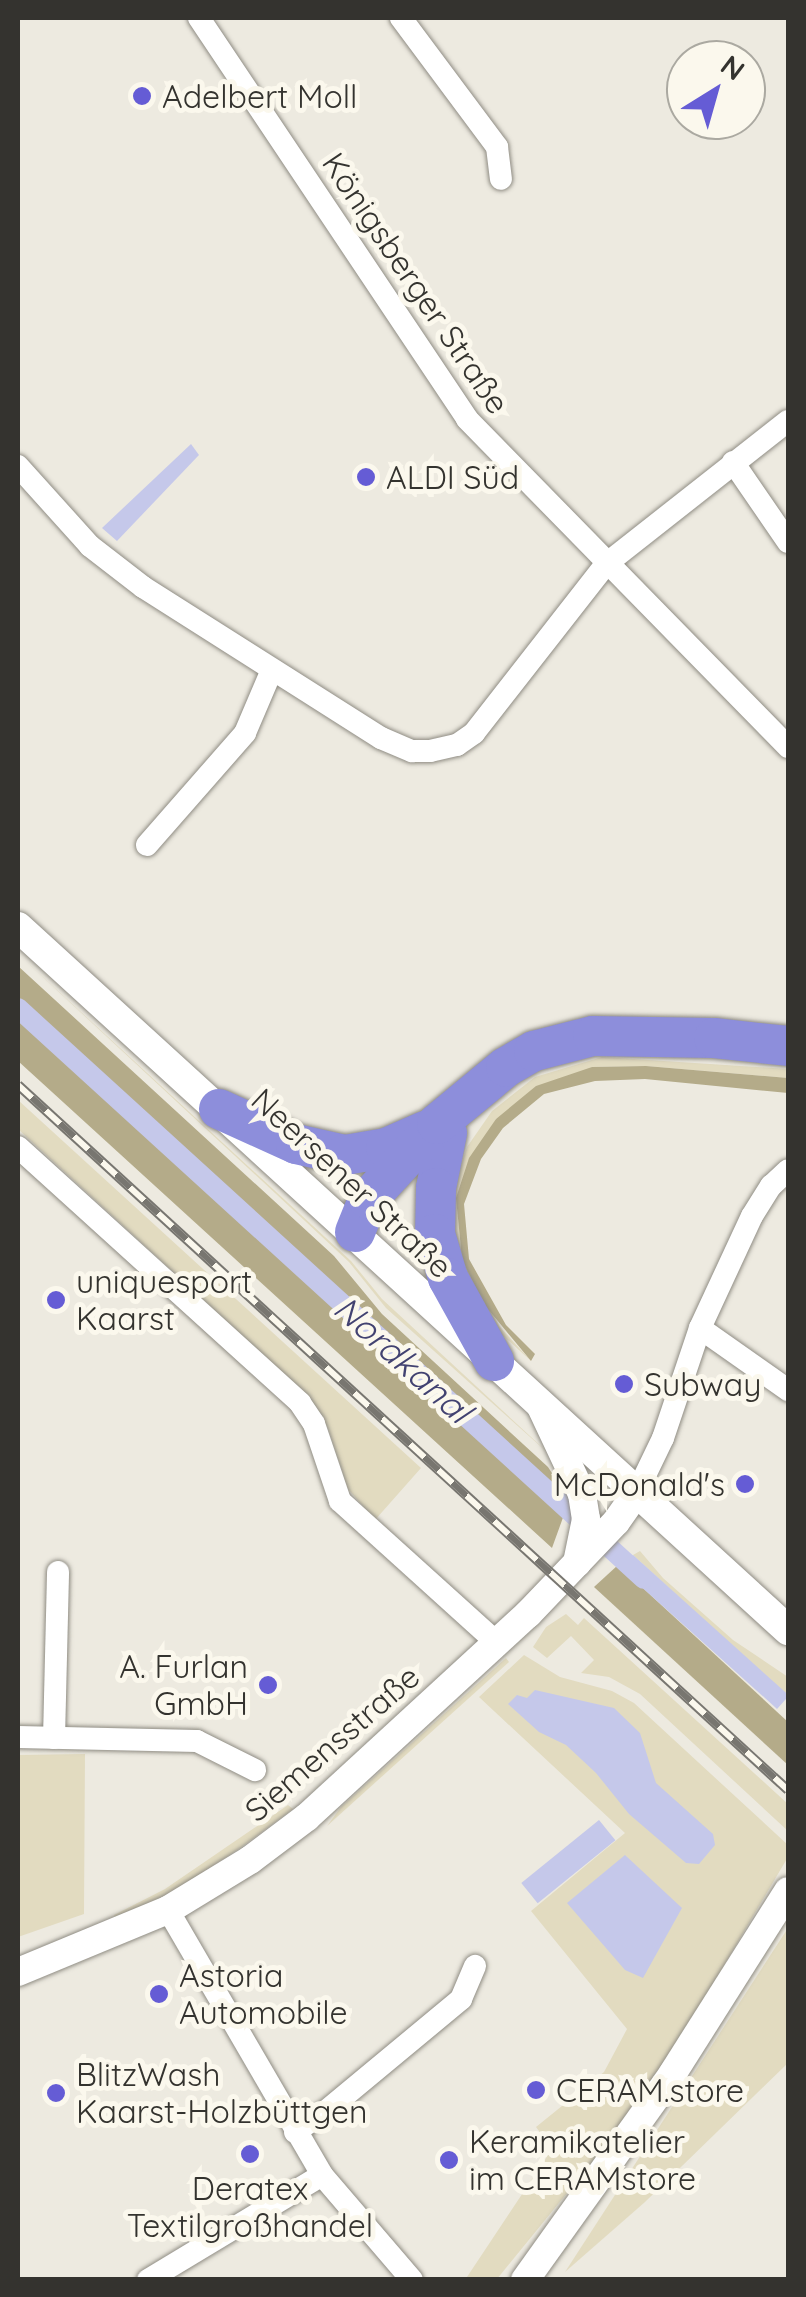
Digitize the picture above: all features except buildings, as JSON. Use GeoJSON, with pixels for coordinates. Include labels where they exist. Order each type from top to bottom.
{"type":"FeatureCollection","features":[{"type":"Feature","properties":{"kind":"highway"},"geometry":{"type":"LineString","coordinates":[[355,1232],[368,1199],[475,1092],[534,1050],[593,1036],[714,1038],[788,1046]]}},
{"type":"Feature","properties":{"kind":"highway"},"geometry":{"type":"LineString","coordinates":[[219,1108],[296,1144],[345,1154],[386,1148],[442,1128]]}},
{"type":"Feature","properties":{"kind":"highway"},"geometry":{"type":"LineString","coordinates":[[442,1128],[435,1234],[448,1278],[494,1361]]}},
{"type":"Feature","properties":{"kind":"main road","name":"Neersener Straße"},"geometry":{"type":"LineString","coordinates":[[18,926],[788,1630]]}},
{"type":"Feature","properties":{"kind":"street","name":"Königsberger Straße"},"geometry":{"type":"LineString","coordinates":[[199,18],[437,380],[486,442],[788,747]]}},
{"type":"Feature","properties":{"kind":"street"},"geometry":{"type":"LineString","coordinates":[[401,18],[497,148],[501,179]]}},
{"type":"Feature","properties":{"kind":"street"},"geometry":{"type":"LineString","coordinates":[[18,466],[106,560],[271,672],[382,738],[412,750],[437,750],[467,739],[606,564],[788,420]]}},
{"type":"Feature","properties":{"kind":"street"},"geometry":{"type":"LineString","coordinates":[[733,462],[788,542]]}},
{"type":"Feature","properties":{"kind":"street"},"geometry":{"type":"LineString","coordinates":[[146,845],[245,733],[271,672]]}},
{"type":"Feature","properties":{"kind":"street"},"geometry":{"type":"LineString","coordinates":[[18,1146],[300,1403],[314,1424],[340,1502],[497,1643]]}},
{"type":"Feature","properties":{"kind":"street"},"geometry":{"type":"LineString","coordinates":[[637,1492],[663,1438],[700,1328],[752,1216],[771,1186],[788,1170]]}},
{"type":"Feature","properties":{"kind":"street"},"geometry":{"type":"LineString","coordinates":[[700,1328],[788,1390]]}},
{"type":"Feature","properties":{"kind":"street"},"geometry":{"type":"LineString","coordinates":[[537,1401],[582,1494],[586,1519],[576,1565]]}},
{"type":"Feature","properties":{"kind":"street","name":"Siemensstraße"},"geometry":{"type":"LineString","coordinates":[[18,1972],[168,1910],[250,1860],[307,1817],[497,1643],[616,1522],[637,1492]]}},
{"type":"Feature","properties":{"kind":"street"},"geometry":{"type":"LineString","coordinates":[[616,1522],[648,1521],[686,1538]]}},
{"type":"Feature","properties":{"kind":"street"},"geometry":{"type":"LineString","coordinates":[[54,1738],[58,1572]]}},
{"type":"Feature","properties":{"kind":"street"},"geometry":{"type":"LineString","coordinates":[[18,1737],[197,1741],[255,1770]]}},
{"type":"Feature","properties":{"kind":"street"},"geometry":{"type":"LineString","coordinates":[[525,2280],[673,2073],[788,1891]]}},
{"type":"Feature","properties":{"kind":"street"},"geometry":{"type":"LineString","coordinates":[[168,1910],[322,2175],[412,2280]]}},
{"type":"Feature","properties":{"kind":"street"},"geometry":{"type":"LineString","coordinates":[[295,2132],[326,2112],[461,1999],[475,1966]]}},
{"type":"Feature","properties":{"kind":"street"},"geometry":{"type":"LineString","coordinates":[[148,2280],[322,2175]]}},
{"type":"Feature","properties":{"kind":"shaded area"},"geometry":{"type":"Polygon","coordinates":[[[18,954],[351,1261],[382,1299],[557,1461],[386,1308],[349,1262],[18,954]]]}},
{"type":"Feature","properties":{"kind":"shaded area"},"geometry":{"type":"Polygon","coordinates":[[[18,966],[334,1256],[382,1314],[548,1467],[561,1487],[565,1512],[552,1548],[18,1061],[18,966]]]}},
{"type":"Feature","properties":{"kind":"shaded area"},"geometry":{"type":"Polygon","coordinates":[[[602,1057],[788,1069],[788,1078],[646,1066],[592,1067],[496,1119],[456,1198],[462,1259],[500,1327],[531,1361],[498,1331],[456,1260],[449,1201],[467,1147],[492,1111],[535,1077],[602,1057]]]}},
{"type":"Feature","properties":{"kind":"shaded area"},"geometry":{"type":"Polygon","coordinates":[[[646,1066],[788,1078],[788,1093],[645,1079],[595,1081],[544,1094],[503,1128],[481,1159],[464,1204],[469,1259],[506,1325],[535,1354],[531,1361],[483,1303],[462,1259],[456,1198],[469,1158],[496,1119],[536,1086],[592,1067],[646,1066]]]}},
{"type":"Feature","properties":{"kind":"shaded area"},"geometry":{"type":"Polygon","coordinates":[[[18,1100],[421,1468],[375,1520],[348,1489],[328,1428],[309,1397],[18,1129],[18,1100]]]}},
{"type":"Feature","properties":{"kind":"shaded area"},"geometry":{"type":"Polygon","coordinates":[[[640,1551],[663,1578],[733,1640],[788,1677],[788,1697],[633,1555],[640,1551]]]}},
{"type":"Feature","properties":{"kind":"shaded area"},"geometry":{"type":"Polygon","coordinates":[[[618,1565],[788,1722],[788,1765],[594,1587],[618,1565]]]}},
{"type":"Feature","properties":{"kind":"shaded area"},"geometry":{"type":"Polygon","coordinates":[[[566,1614],[578,1625],[584,1618],[788,1804],[788,1831],[640,1694],[609,1677],[581,1673],[594,1660],[571,1636],[547,1658],[533,1647],[546,1627],[566,1614]]]}},
{"type":"Feature","properties":{"kind":"shaded area"},"geometry":{"type":"Polygon","coordinates":[[[524,1655],[560,1677],[612,1691],[634,1703],[788,1845],[788,1857],[671,2055],[616,2133],[497,2279],[465,2280],[552,2149],[536,2127],[604,2072],[627,2029],[531,1911],[625,1833],[479,1697],[524,1655]]]}},
{"type":"Feature","properties":{"kind":"shaded area"},"geometry":{"type":"Polygon","coordinates":[[[506,1658],[509,1662],[327,1826],[341,1807],[506,1658]]]}},
{"type":"Feature","properties":{"kind":"shaded area"},"geometry":{"type":"Polygon","coordinates":[[[85,1754],[84,1914],[18,1937],[18,1755],[85,1754]]]}},
{"type":"Feature","properties":{"kind":"shaded area"},"geometry":{"type":"Polygon","coordinates":[[[288,1805],[293,1809],[240,1848],[170,1894],[116,1921],[114,1915],[165,1889],[288,1805]]]}},
{"type":"Feature","properties":{"kind":"shaded area"},"geometry":{"type":"Polygon","coordinates":[[[788,1928],[788,2063],[645,2202],[565,2272],[788,1928]]]}},
{"type":"Feature","properties":{"kind":"water"},"geometry":{"type":"Polygon","coordinates":[[[191,444],[199,455],[117,541],[102,528],[191,444]]]}},
{"type":"Feature","properties":{"kind":"water"},"geometry":{"type":"Polygon","coordinates":[[[633,1555],[788,1695],[777,1709],[621,1568],[633,1555]]]}},
{"type":"Feature","properties":{"kind":"water"},"geometry":{"type":"Polygon","coordinates":[[[535,1690],[614,1708],[640,1733],[656,1783],[713,1834],[715,1845],[699,1864],[686,1863],[629,1814],[596,1773],[566,1745],[539,1732],[508,1704],[517,1695],[527,1698],[535,1690]]]}},
{"type":"Feature","properties":{"kind":"water"},"geometry":{"type":"Polygon","coordinates":[[[599,1820],[615,1840],[538,1903],[521,1883],[599,1820]]]}},
{"type":"Feature","properties":{"kind":"water"},"geometry":{"type":"Polygon","coordinates":[[[625,1855],[682,1908],[643,1978],[625,1970],[567,1903],[625,1855]]]}},
{"type":"Feature","properties":{"kind":"waterway","name":"Nordkanal"},"geometry":{"type":"LineString","coordinates":[[18,1008],[644,1579]]}},
{"type":"Feature","properties":{"kind":"railway"},"geometry":{"type":"LineString","coordinates":[[18,1085],[788,1790]]}},
{"type":"Feature","properties":{"kind":"place","name":"Adelbert Moll"},"geometry":{"type":"Point","coordinates":[142,96]}},
{"type":"Feature","properties":{"kind":"place","name":"ALDI Süd"},"geometry":{"type":"Point","coordinates":[366,477]}},
{"type":"Feature","properties":{"kind":"place","name":"uniquesport Kaarst"},"geometry":{"type":"Point","coordinates":[56,1300]}},
{"type":"Feature","properties":{"kind":"place","name":"Subway"},"geometry":{"type":"Point","coordinates":[624,1384]}},
{"type":"Feature","properties":{"kind":"place","name":"McDonald's"},"geometry":{"type":"Point","coordinates":[745,1484]}},
{"type":"Feature","properties":{"kind":"place","name":"A. Furlan GmbH"},"geometry":{"type":"Point","coordinates":[268,1685]}},
{"type":"Feature","properties":{"kind":"place","name":"Astoria Automobile"},"geometry":{"type":"Point","coordinates":[159,1994]}},
{"type":"Feature","properties":{"kind":"place","name":"CERAM.store"},"geometry":{"type":"Point","coordinates":[536,2090]}},
{"type":"Feature","properties":{"kind":"place","name":"BlitzWash Kaarst-Holzbüttgen"},"geometry":{"type":"Point","coordinates":[56,2093]}},
{"type":"Feature","properties":{"kind":"place","name":"Deratex Textilgroßhandel"},"geometry":{"type":"Point","coordinates":[250,2154]}},
{"type":"Feature","properties":{"kind":"place","name":"Keramikatelier im CERAMstore"},"geometry":{"type":"Point","coordinates":[449,2160]}}]}
